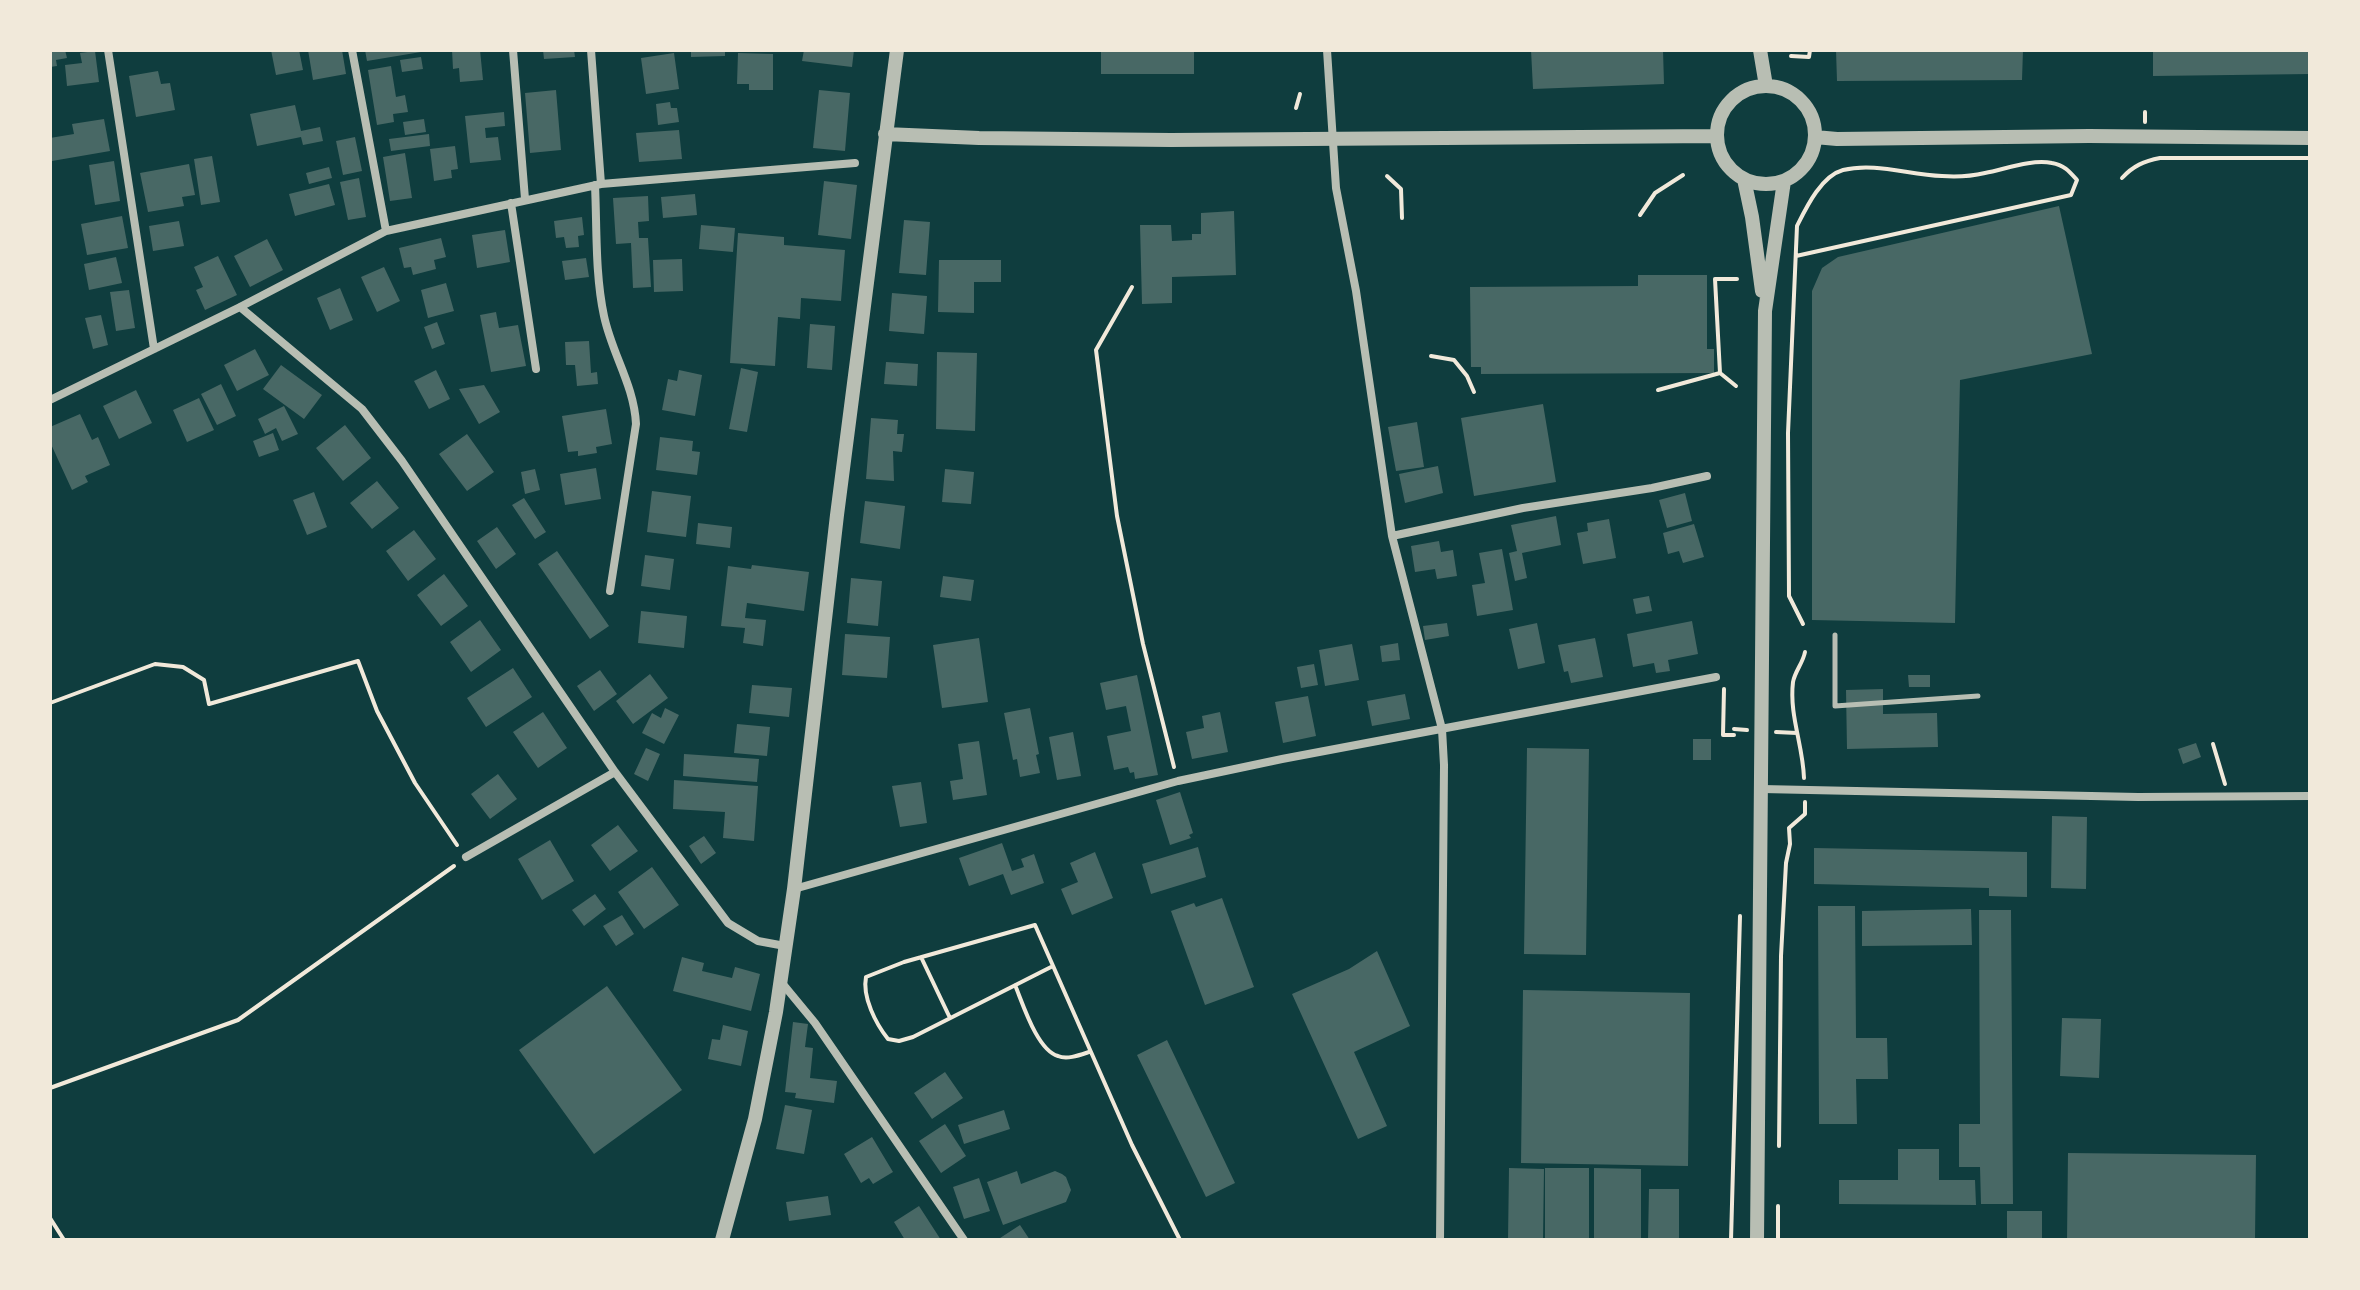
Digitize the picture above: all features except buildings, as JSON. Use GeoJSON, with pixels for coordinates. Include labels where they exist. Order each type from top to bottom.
{"type":"FeatureCollection","features":[{"type":"Feature","properties":{"kind":"street"},"geometry":{"type":"LineString","coordinates":[[108,50],[154,349]]}},
{"type":"Feature","properties":{"kind":"street"},"geometry":{"type":"LineString","coordinates":[[352,50],[386,231]]}},
{"type":"Feature","properties":{"kind":"street"},"geometry":{"type":"LineString","coordinates":[[513,50],[525,199]]}},
{"type":"Feature","properties":{"kind":"street"},"geometry":{"type":"LineString","coordinates":[[591,50],[602,307],[634,402],[636,424],[610,591]]}},
{"type":"Feature","properties":{"kind":"street"},"geometry":{"type":"LineString","coordinates":[[722,1240],[755,1119],[794,889],[897,50]]}},
{"type":"Feature","properties":{"kind":"street"},"geometry":{"type":"LineString","coordinates":[[1327,50],[1336,188],[1356,291],[1392,536],[1442,729],[1440,1240]]}},
{"type":"Feature","properties":{"kind":"street"},"geometry":{"type":"LineString","coordinates":[[1760,50],[1766,86]]}},
{"type":"Feature","properties":{"kind":"street"},"geometry":{"type":"LineString","coordinates":[[1766,86],[1781,88],[1806,107],[1813,121],[1815,137],[1813,151],[1797,174],[1771,185],[1744,179],[1724,162],[1717,136],[1719,121],[1726,107],[1751,88],[1766,86]]}},
{"type":"Feature","properties":{"kind":"street"},"geometry":{"type":"LineString","coordinates":[[885,134],[979,138],[1333,139],[1717,136]]}},
{"type":"Feature","properties":{"kind":"street"},"geometry":{"type":"LineString","coordinates":[[1815,137],[2310,138]]}},
{"type":"Feature","properties":{"kind":"street"},"geometry":{"type":"LineString","coordinates":[[50,400],[386,231],[598,184],[855,163]]}},
{"type":"Feature","properties":{"kind":"street"},"geometry":{"type":"LineString","coordinates":[[1744,179],[1765,311]]}},
{"type":"Feature","properties":{"kind":"street"},"geometry":{"type":"LineString","coordinates":[[1757,1240],[1765,311],[1784,181]]}},
{"type":"Feature","properties":{"kind":"street"},"geometry":{"type":"LineString","coordinates":[[511,203],[536,369]]}},
{"type":"Feature","properties":{"kind":"street"},"geometry":{"type":"LineString","coordinates":[[240,307],[362,409],[402,461],[615,772],[728,923],[758,941],[785,946]]}},
{"type":"Feature","properties":{"kind":"street"},"geometry":{"type":"LineString","coordinates":[[1392,536],[1523,508],[1707,476]]}},
{"type":"Feature","properties":{"kind":"street"},"geometry":{"type":"LineString","coordinates":[[794,889],[1178,781],[1716,677]]}},
{"type":"Feature","properties":{"kind":"street"},"geometry":{"type":"LineString","coordinates":[[466,857],[615,772]]}},
{"type":"Feature","properties":{"kind":"street"},"geometry":{"type":"LineString","coordinates":[[1762,789],[2310,796]]}},
{"type":"Feature","properties":{"kind":"street"},"geometry":{"type":"LineString","coordinates":[[780,980],[815,1023],[964,1240]]}},
{"type":"Feature","properties":{"kind":"lane"},"geometry":{"type":"LineString","coordinates":[[1835,635],[1835,706],[1978,696]]}},
{"type":"Feature","properties":{"kind":"path"},"geometry":{"type":"LineString","coordinates":[[1791,56],[1809,57],[1810,50]]}},
{"type":"Feature","properties":{"kind":"path"},"geometry":{"type":"LineString","coordinates":[[1296,108],[1300,94]]}},
{"type":"Feature","properties":{"kind":"path"},"geometry":{"type":"LineString","coordinates":[[2122,178],[2145,160],[2160,158],[2310,158]]}},
{"type":"Feature","properties":{"kind":"path"},"geometry":{"type":"LineString","coordinates":[[1796,256],[2071,195],[2077,180],[2065,166],[2051,162],[2030,163],[1981,174],[1942,176],[1875,168],[1843,170],[1834,174],[1807,204],[1797,226],[1788,433],[1789,596],[1803,624]]}},
{"type":"Feature","properties":{"kind":"path"},"geometry":{"type":"LineString","coordinates":[[1640,215],[1655,193],[1683,175]]}},
{"type":"Feature","properties":{"kind":"path"},"geometry":{"type":"LineString","coordinates":[[1387,176],[1401,189],[1402,218]]}},
{"type":"Feature","properties":{"kind":"path"},"geometry":{"type":"LineString","coordinates":[[1736,386],[1720,373],[1715,279],[1737,279]]}},
{"type":"Feature","properties":{"kind":"path"},"geometry":{"type":"LineString","coordinates":[[1132,287],[1096,350],[1117,516],[1143,644],[1178,781]]}},
{"type":"Feature","properties":{"kind":"path"},"geometry":{"type":"LineString","coordinates":[[1431,356],[1454,360],[1467,376],[1474,392]]}},
{"type":"Feature","properties":{"kind":"path"},"geometry":{"type":"LineString","coordinates":[[1658,390],[1720,373]]}},
{"type":"Feature","properties":{"kind":"path"},"geometry":{"type":"LineString","coordinates":[[1804,761],[1793,717],[1793,680],[1805,652]]}},
{"type":"Feature","properties":{"kind":"path"},"geometry":{"type":"LineString","coordinates":[[50,703],[155,664],[183,667],[204,680],[209,704],[358,661],[377,711],[415,783],[466,857],[238,1020],[50,1088]]}},
{"type":"Feature","properties":{"kind":"path"},"geometry":{"type":"LineString","coordinates":[[1716,677],[1724,686],[1723,735],[1734,735]]}},
{"type":"Feature","properties":{"kind":"path"},"geometry":{"type":"LineString","coordinates":[[2213,744],[2230,797]]}},
{"type":"Feature","properties":{"kind":"path"},"geometry":{"type":"LineString","coordinates":[[1779,1146],[1781,956],[1786,863],[1789,828],[1805,814]]}},
{"type":"Feature","properties":{"kind":"path"},"geometry":{"type":"LineString","coordinates":[[1731,1240],[1740,910]]}},
{"type":"Feature","properties":{"kind":"path"},"geometry":{"type":"LineString","coordinates":[[1053,966],[913,1037],[899,1041],[888,1039],[880,1029],[864,988],[866,977],[921,957],[1035,925],[1132,1145],[1180,1240]]}},
{"type":"Feature","properties":{"kind":"path"},"geometry":{"type":"LineString","coordinates":[[921,957],[950,1018]]}},
{"type":"Feature","properties":{"kind":"path"},"geometry":{"type":"LineString","coordinates":[[1015,985],[1037,1036],[1050,1052],[1060,1058],[1090,1052]]}},
{"type":"Feature","properties":{"kind":"path"},"geometry":{"type":"LineString","coordinates":[[1778,1206],[1778,1240]]}},
{"type":"Feature","properties":{"kind":"path"},"geometry":{"type":"LineString","coordinates":[[50,1218],[64,1240]]}}]}
